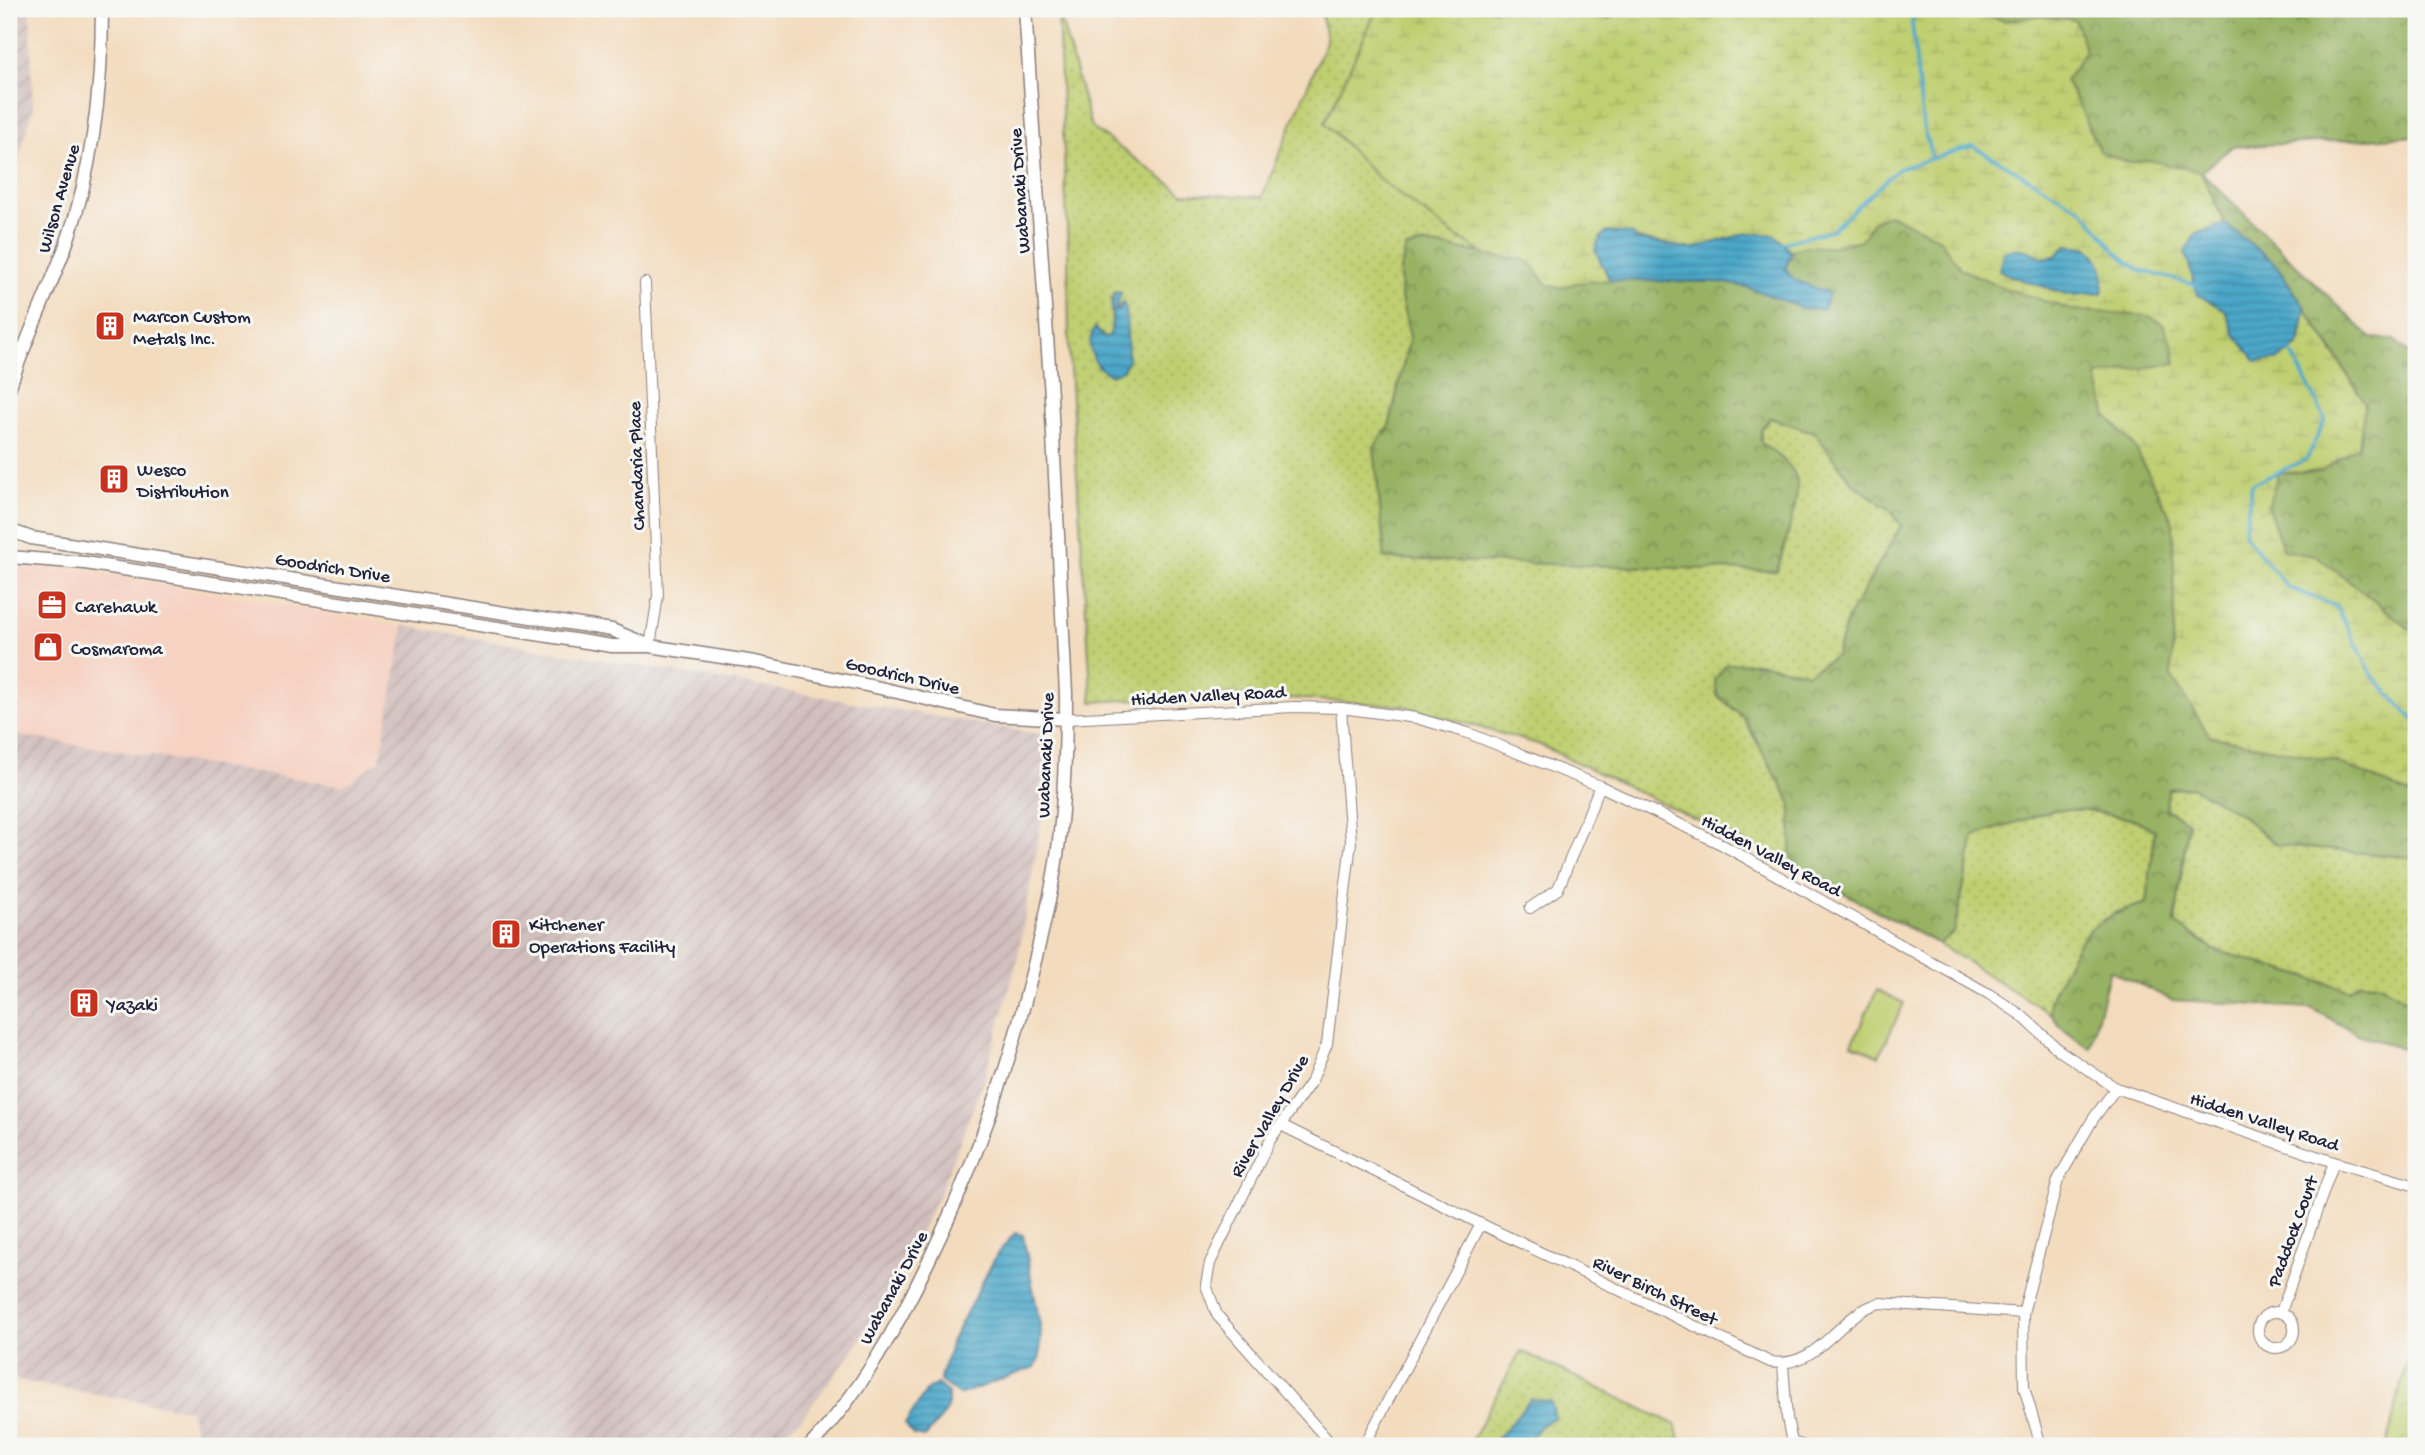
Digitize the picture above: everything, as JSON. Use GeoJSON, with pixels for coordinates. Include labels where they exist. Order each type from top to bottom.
{"type":"FeatureCollection","features":[{"type":"Feature","properties":{"kind":"street","name":"Wilson Avenue"},"geometry":{"type":"LineString","coordinates":[[9,389],[66,243],[84,183],[95,128],[102,61],[102,9]]}},
{"type":"Feature","properties":{"kind":"street","name":"Wabanaki Drive"},"geometry":{"type":"LineString","coordinates":[[810,1446],[861,1384],[914,1292],[958,1201],[1005,1074],[1044,926],[1056,859],[1066,719],[1051,396],[1025,9]]}},
{"type":"Feature","properties":{"kind":"street","name":"Chandaria Place"},"geometry":{"type":"LineString","coordinates":[[645,284],[658,596],[650,646]]}},
{"type":"Feature","properties":{"kind":"street"},"geometry":{"type":"LineString","coordinates":[[9,345],[22,351]]}},
{"type":"Feature","properties":{"kind":"street","name":"Goodrich Drive"},"geometry":{"type":"LineString","coordinates":[[9,530],[31,538],[612,630],[650,646]]}},
{"type":"Feature","properties":{"kind":"street","name":"Goodrich Drive"},"geometry":{"type":"LineString","coordinates":[[9,557],[85,563],[612,646],[650,646],[793,670],[995,715],[1066,719]]}},
{"type":"Feature","properties":{"kind":"street","name":"Hidden Valley Road"},"geometry":{"type":"LineString","coordinates":[[1066,719],[1252,708],[1341,708],[1416,718],[1455,729],[1600,786],[1719,843],[1989,994],[2021,1015],[2060,1051],[2116,1088],[2334,1162],[2416,1186]]}},
{"type":"Feature","properties":{"kind":"street","name":"River Valley Drive"},"geometry":{"type":"LineString","coordinates":[[1333,1446],[1217,1315],[1206,1285],[1210,1263],[1270,1140],[1312,1080],[1327,1044],[1351,842],[1341,708]]}},
{"type":"Feature","properties":{"kind":"street"},"geometry":{"type":"LineString","coordinates":[[1530,908],[1558,889],[1600,786]]}},
{"type":"Feature","properties":{"kind":"street"},"geometry":{"type":"LineString","coordinates":[[2041,1446],[2024,1387],[2023,1313],[2058,1180],[2093,1119],[2116,1088]]}},
{"type":"Feature","properties":{"kind":"street","name":"River Birch Street"},"geometry":{"type":"LineString","coordinates":[[1282,1125],[1760,1359],[1783,1364]]}},
{"type":"Feature","properties":{"kind":"street","name":"Paddock Court"},"geometry":{"type":"LineString","coordinates":[[2281,1312],[2334,1162]]}},
{"type":"Feature","properties":{"kind":"street"},"geometry":{"type":"LineString","coordinates":[[1360,1446],[1365,1444],[1401,1380],[1481,1224]]}},
{"type":"Feature","properties":{"kind":"street"},"geometry":{"type":"LineString","coordinates":[[1804,1446],[1787,1445],[1783,1364],[1801,1360],[1819,1349],[1861,1310],[1880,1303],[2023,1313]]}},
{"type":"Feature","properties":{"kind":"shaded area"},"geometry":{"type":"Polygon","coordinates":[[[9,9],[30,9],[33,109],[9,192],[9,9]]]}},
{"type":"Feature","properties":{"kind":"shaded area"},"geometry":{"type":"Polygon","coordinates":[[[9,557],[404,626],[380,760],[343,787],[9,734],[9,557]]]}},
{"type":"Feature","properties":{"kind":"shaded area"},"geometry":{"type":"Polygon","coordinates":[[[404,626],[1046,735],[1045,800],[1017,961],[984,1080],[939,1194],[895,1281],[855,1348],[801,1419],[767,1446],[199,1446],[190,1410],[9,1379],[9,734],[343,786],[380,760],[404,626]]]}},
{"type":"Feature","properties":{"kind":"green space"},"geometry":{"type":"Polygon","coordinates":[[[1058,9],[1091,127],[1183,193],[1262,197],[1326,41],[1321,9],[1377,9],[1325,123],[1379,179],[1452,234],[1487,256],[1425,244],[1400,270],[1401,297],[1410,336],[1389,427],[1374,447],[1776,571],[1794,509],[1797,486],[1790,467],[1761,443],[1761,429],[1770,418],[1814,432],[1853,483],[1891,511],[1901,526],[1848,618],[1836,656],[1808,673],[1757,663],[1717,695],[1743,717],[1791,802],[1791,856],[1798,868],[1538,744],[1404,706],[1230,694],[1092,702],[1069,354],[1068,250],[1058,9]],[[1120,293],[1111,300],[1112,330],[1109,336],[1105,338],[1095,328],[1099,369],[1122,303],[1116,313],[1120,293]]]}},
{"type":"Feature","properties":{"kind":"green space"},"geometry":{"type":"Polygon","coordinates":[[[1377,9],[1571,9],[1574,12],[1609,19],[1624,9],[1964,9],[2005,21],[2039,16],[2075,20],[2086,51],[2065,81],[2080,107],[2099,151],[2129,163],[2147,160],[2201,172],[2225,224],[2196,234],[2198,295],[2225,310],[2234,333],[2299,345],[2305,308],[2365,403],[2359,446],[2321,471],[2278,473],[2268,507],[2283,550],[2318,557],[2416,634],[2416,797],[2335,761],[2210,736],[2171,676],[2175,608],[2173,522],[2135,447],[2107,416],[2097,376],[2176,363],[2173,346],[2163,324],[2149,316],[2072,310],[2007,289],[1961,269],[1939,238],[1890,214],[1873,221],[1861,240],[1827,247],[1805,246],[1791,252],[1775,235],[1747,233],[1692,249],[1635,238],[1595,250],[1610,280],[1576,283],[1560,288],[1546,284],[1532,264],[1522,259],[1487,256],[1452,234],[1379,179],[1325,123],[1377,9]],[[2030,251],[2013,277],[2039,284],[2056,256],[2042,258],[2030,251]]]}},
{"type":"Feature","properties":{"kind":"green space"},"geometry":{"type":"Polygon","coordinates":[[[1577,9],[1624,9],[1609,19],[1574,12],[1577,9]]]}},
{"type":"Feature","properties":{"kind":"green space"},"geometry":{"type":"Polygon","coordinates":[[[1964,9],[2416,9],[2416,136],[2232,147],[2201,172],[2371,338],[2395,340],[2416,360],[2416,499],[2413,552],[2416,552],[2416,634],[2318,557],[2283,550],[2268,507],[2278,473],[2321,471],[2365,403],[2275,263],[2225,224],[2214,198],[2147,160],[2129,163],[2099,151],[2080,107],[2065,81],[2086,51],[2039,16],[2005,21],[1964,9]]]}},
{"type":"Feature","properties":{"kind":"green space"},"geometry":{"type":"Polygon","coordinates":[[[1890,214],[1939,238],[1961,269],[2119,312],[2149,316],[2164,324],[2173,346],[2176,363],[2097,376],[2107,416],[2135,447],[2173,522],[2175,608],[2171,676],[2210,736],[2335,761],[2416,797],[2416,858],[2277,845],[2240,814],[2192,787],[2168,789],[2166,809],[2188,822],[2175,923],[2215,950],[2350,990],[2359,982],[2377,983],[2416,1005],[2416,1052],[2360,1035],[2311,1008],[2172,1000],[2110,970],[2090,1048],[2057,1023],[2051,1012],[2053,992],[2083,938],[2102,921],[2147,903],[2155,831],[2136,820],[2087,810],[2054,810],[1974,836],[1954,932],[1938,944],[1798,868],[1791,856],[1791,802],[1743,717],[1717,695],[1715,679],[1727,664],[1757,663],[1808,673],[1836,656],[1848,618],[1901,526],[1891,511],[1853,483],[1814,432],[1770,418],[1761,429],[1761,443],[1790,467],[1797,486],[1794,509],[1777,571],[1385,559],[1374,447],[1389,427],[1410,337],[1401,297],[1400,270],[1406,248],[1425,244],[1522,259],[1532,264],[1546,284],[1560,288],[1576,283],[1610,280],[1721,282],[1751,288],[1802,308],[1828,293],[1794,280],[1785,269],[1791,252],[1805,246],[1827,247],[1860,240],[1873,221],[1890,214]]]}},
{"type":"Feature","properties":{"kind":"green space"},"geometry":{"type":"Polygon","coordinates":[[[2192,787],[2240,814],[2277,845],[2416,858],[2416,1005],[2377,983],[2350,990],[2215,950],[2175,923],[2188,822],[2166,809],[2167,789],[2192,787]]]}},
{"type":"Feature","properties":{"kind":"green space"},"geometry":{"type":"Polygon","coordinates":[[[2054,810],[2087,810],[2136,820],[2155,831],[2147,903],[2113,913],[2050,1000],[2051,1014],[1938,944],[1954,932],[1974,836],[2054,810]]]}},
{"type":"Feature","properties":{"kind":"green space"},"geometry":{"type":"Polygon","coordinates":[[[1877,990],[1904,1003],[1879,1056],[1852,1044],[1877,990]]]}},
{"type":"Feature","properties":{"kind":"green space"},"geometry":{"type":"Polygon","coordinates":[[[2416,1325],[2416,1446],[2386,1446],[2416,1325]]]}},
{"type":"Feature","properties":{"kind":"green space"},"geometry":{"type":"Polygon","coordinates":[[[1521,1351],[1676,1425],[1682,1446],[1524,1446],[1540,1426],[1499,1436],[1491,1446],[1468,1446],[1521,1351]]]}},
{"type":"Feature","properties":{"kind":"water"},"geometry":{"type":"Polygon","coordinates":[[[2225,224],[2275,263],[2305,308],[2299,345],[2278,360],[2256,361],[2234,333],[2225,310],[2198,295],[2185,252],[2196,234],[2225,224]]]}},
{"type":"Feature","properties":{"kind":"water"},"geometry":{"type":"Polygon","coordinates":[[[1607,232],[1632,234],[1635,239],[1692,249],[1747,233],[1775,235],[1791,252],[1785,270],[1795,280],[1829,293],[1823,309],[1802,308],[1751,288],[1721,282],[1610,280],[1595,250],[1600,238],[1607,232]]]}},
{"type":"Feature","properties":{"kind":"water"},"geometry":{"type":"Polygon","coordinates":[[[2067,245],[2088,247],[2098,258],[2103,273],[2102,293],[2070,295],[1999,270],[2003,253],[2023,249],[2042,258],[2056,256],[2067,245]]]}},
{"type":"Feature","properties":{"kind":"water"},"geometry":{"type":"Polygon","coordinates":[[[1114,292],[1121,293],[1115,311],[1119,311],[1123,302],[1126,309],[1128,359],[1123,370],[1111,375],[1095,361],[1090,342],[1095,328],[1104,338],[1109,336],[1114,292]]]}},
{"type":"Feature","properties":{"kind":"water"},"geometry":{"type":"Polygon","coordinates":[[[1015,1233],[1023,1235],[1041,1330],[1040,1357],[1035,1367],[959,1395],[940,1381],[951,1342],[997,1254],[1015,1233]]]}},
{"type":"Feature","properties":{"kind":"water"},"geometry":{"type":"Polygon","coordinates":[[[937,1384],[948,1393],[947,1411],[925,1437],[914,1435],[905,1424],[927,1390],[937,1384]]]}},
{"type":"Feature","properties":{"kind":"water"},"geometry":{"type":"Polygon","coordinates":[[[1531,1399],[1551,1402],[1555,1417],[1540,1426],[1524,1446],[1491,1446],[1531,1399]]]}},
{"type":"Feature","properties":{"kind":"waterway"},"geometry":{"type":"LineString","coordinates":[[1915,9],[1912,23],[1923,127],[1932,158]]}},
{"type":"Feature","properties":{"kind":"waterway"},"geometry":{"type":"LineString","coordinates":[[1783,243],[1832,230],[1898,169],[1973,146],[2083,210],[2117,253],[2139,270],[2199,286]]}},
{"type":"Feature","properties":{"kind":"waterway"},"geometry":{"type":"LineString","coordinates":[[2290,349],[2325,419],[2307,459],[2252,484],[2244,534],[2287,587],[2336,606],[2373,676],[2416,723]]}},
{"type":"Feature","properties":{"kind":"place","name":"Marcon Custom Metals Inc."},"geometry":{"type":"Point","coordinates":[110,326]}},
{"type":"Feature","properties":{"kind":"place","name":"Wesco Distribution"},"geometry":{"type":"Point","coordinates":[114,479]}},
{"type":"Feature","properties":{"kind":"place","name":"Carehawk"},"geometry":{"type":"Point","coordinates":[52,605]}},
{"type":"Feature","properties":{"kind":"place","name":"Cosmaroma"},"geometry":{"type":"Point","coordinates":[48,647]}},
{"type":"Feature","properties":{"kind":"place","name":"Kitchener Operations Facility"},"geometry":{"type":"Point","coordinates":[506,934]}},
{"type":"Feature","properties":{"kind":"place","name":"Yazaki"},"geometry":{"type":"Point","coordinates":[84,1003]}}]}
